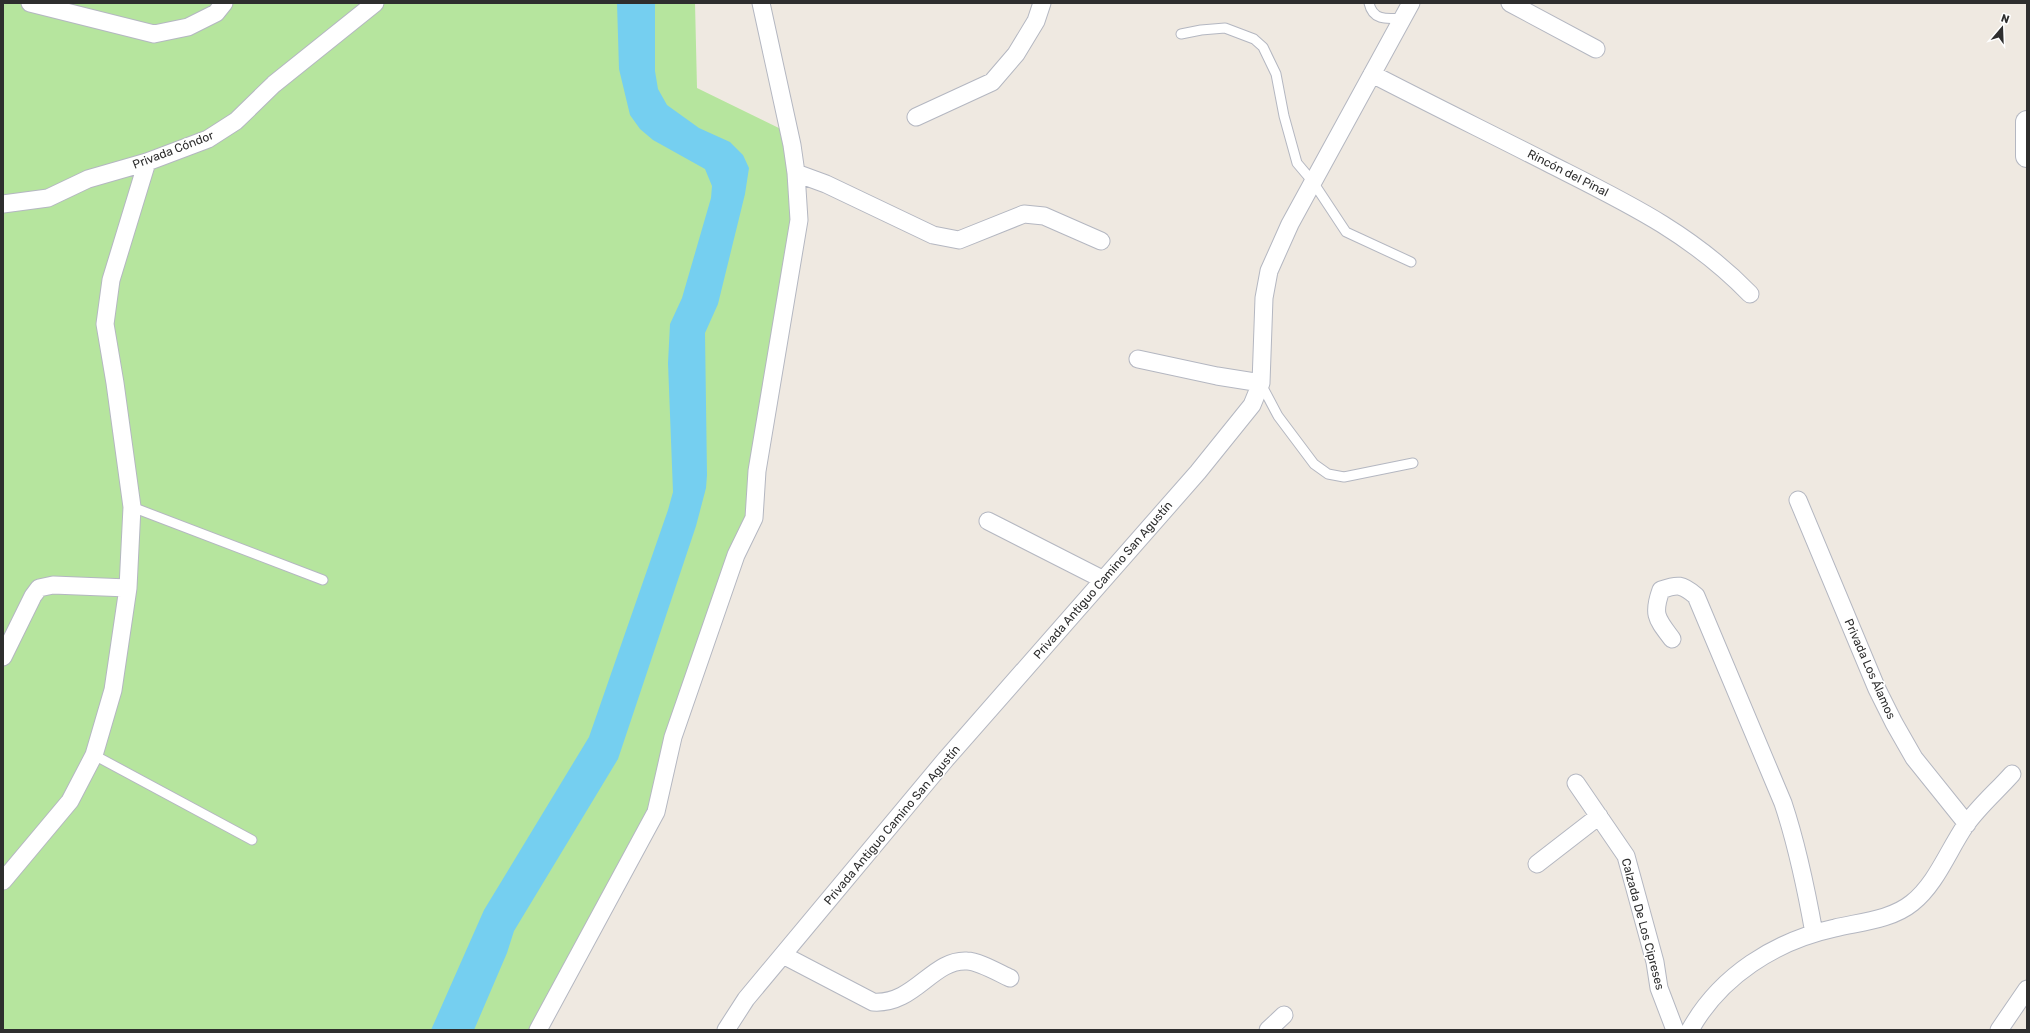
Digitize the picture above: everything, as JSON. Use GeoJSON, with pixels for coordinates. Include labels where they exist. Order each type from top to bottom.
{"type":"FeatureCollection","features":[{"type":"Feature","properties":{"kind":"street"},"geometry":{"type":"LineString","coordinates":[[30,3],[154,34],[188,28],[216,13],[224,3]]}},
{"type":"Feature","properties":{"kind":"street","name":"Privada Cóndor"},"geometry":{"type":"LineString","coordinates":[[3,204],[48,198],[88,179],[147,162],[208,139],[236,121],[274,84],[375,3]]}},
{"type":"Feature","properties":{"kind":"street"},"geometry":{"type":"LineString","coordinates":[[538,1030],[656,812],[673,736],[736,555],[754,518],[757,471],[799,220],[796,173],[761,3]]}},
{"type":"Feature","properties":{"kind":"street"},"geometry":{"type":"LineString","coordinates":[[916,117],[992,82],[1016,54],[1036,21],[1042,3]]}},
{"type":"Feature","properties":{"kind":"street","name":"Privada Antiguo Camino San Agustín"},"geometry":{"type":"LineString","coordinates":[[726,1030],[746,999],[946,759],[1102,579],[1198,472],[1252,405],[1261,383],[1264,298],[1269,271],[1290,224],[1411,3]]}},
{"type":"Feature","properties":{"kind":"street"},"geometry":{"type":"LineString","coordinates":[[1510,3],[1596,49]]}},
{"type":"Feature","properties":{"kind":"street","name":"Rincón del Pinal"},"geometry":{"type":"LineString","coordinates":[[1372,74],[1640,209],[1687,239],[1714,259],[1750,294]]}},
{"type":"Feature","properties":{"kind":"street"},"geometry":{"type":"LineString","coordinates":[[2027,122],[2027,156]]}},
{"type":"Feature","properties":{"kind":"street"},"geometry":{"type":"LineString","coordinates":[[3,881],[70,801],[94,754],[113,690],[128,588],[132,507],[115,382],[105,324],[111,280],[147,162]]}},
{"type":"Feature","properties":{"kind":"street"},"geometry":{"type":"LineString","coordinates":[[796,173],[826,184],[933,235],[959,240],[1024,214],[1044,216],[1101,241]]}},
{"type":"Feature","properties":{"kind":"street"},"geometry":{"type":"LineString","coordinates":[[1138,360],[1217,376],[1261,383]]}},
{"type":"Feature","properties":{"kind":"street","name":"Privada Los Álamos"},"geometry":{"type":"LineString","coordinates":[[1798,500],[1877,689],[1894,723],[1914,758],[1967,824]]}},
{"type":"Feature","properties":{"kind":"street"},"geometry":{"type":"LineString","coordinates":[[988,521],[1102,579]]}},
{"type":"Feature","properties":{"kind":"street"},"geometry":{"type":"LineString","coordinates":[[3,657],[33,596],[39,588],[53,585],[128,588]]}},
{"type":"Feature","properties":{"kind":"street"},"geometry":{"type":"LineString","coordinates":[[1672,639],[1659,622],[1655,606],[1661,590],[1674,585],[1680,585],[1688,589],[1696,596],[1783,802],[1794,835],[1803,872],[1814,933]]}},
{"type":"Feature","properties":{"kind":"street"},"geometry":{"type":"LineString","coordinates":[[1690,1030],[1702,1010],[1723,985],[1748,966],[1776,949],[1814,933],[1881,918],[1911,904],[1924,892],[1967,824],[2012,774]]}},
{"type":"Feature","properties":{"kind":"street","name":"Calzada De Los Cipreses"},"geometry":{"type":"LineString","coordinates":[[1576,783],[1626,856],[1655,962],[1659,988],[1675,1030]]}},
{"type":"Feature","properties":{"kind":"street"},"geometry":{"type":"LineString","coordinates":[[1537,864],[1599,816]]}},
{"type":"Feature","properties":{"kind":"street"},"geometry":{"type":"LineString","coordinates":[[783,955],[874,1002],[886,1003],[899,999],[944,966],[955,962],[968,961],[1010,978]]}},
{"type":"Feature","properties":{"kind":"street"},"geometry":{"type":"LineString","coordinates":[[1999,1030],[2027,989]]}},
{"type":"Feature","properties":{"kind":"street"},"geometry":{"type":"LineString","coordinates":[[1268,1030],[1284,1015]]}},
{"type":"Feature","properties":{"kind":"lane"},"geometry":{"type":"LineString","coordinates":[[1369,3],[1370,9],[1377,17],[1385,19],[1402,18]]}},
{"type":"Feature","properties":{"kind":"lane"},"geometry":{"type":"LineString","coordinates":[[1181,34],[1201,30],[1225,28],[1254,40],[1263,47],[1276,74],[1284,116],[1298,163],[1313,182],[1346,232],[1411,262]]}},
{"type":"Feature","properties":{"kind":"lane"},"geometry":{"type":"LineString","coordinates":[[1261,383],[1278,416],[1314,464],[1328,474],[1344,477],[1413,463]]}},
{"type":"Feature","properties":{"kind":"lane"},"geometry":{"type":"LineString","coordinates":[[132,507],[323,580]]}},
{"type":"Feature","properties":{"kind":"lane"},"geometry":{"type":"LineString","coordinates":[[94,754],[252,840]]}},
{"type":"Feature","properties":{"kind":"green space"},"geometry":{"type":"Polygon","coordinates":[[[3,3],[695,3],[697,88],[789,133],[796,173],[754,518],[656,812],[538,1030],[3,1030],[3,3]]]}},
{"type":"Feature","properties":{"kind":"water"},"geometry":{"type":"Polygon","coordinates":[[[617,3],[655,3],[655,71],[658,89],[667,105],[699,128],[730,142],[743,155],[749,168],[745,194],[718,304],[705,333],[706,488],[696,526],[618,759],[514,931],[507,953],[474,1030],[431,1030],[484,910],[589,737],[673,492],[668,363],[670,324],[682,298],[711,198],[712,186],[705,169],[653,140],[640,129],[630,115],[619,69],[617,3]]]}}]}
